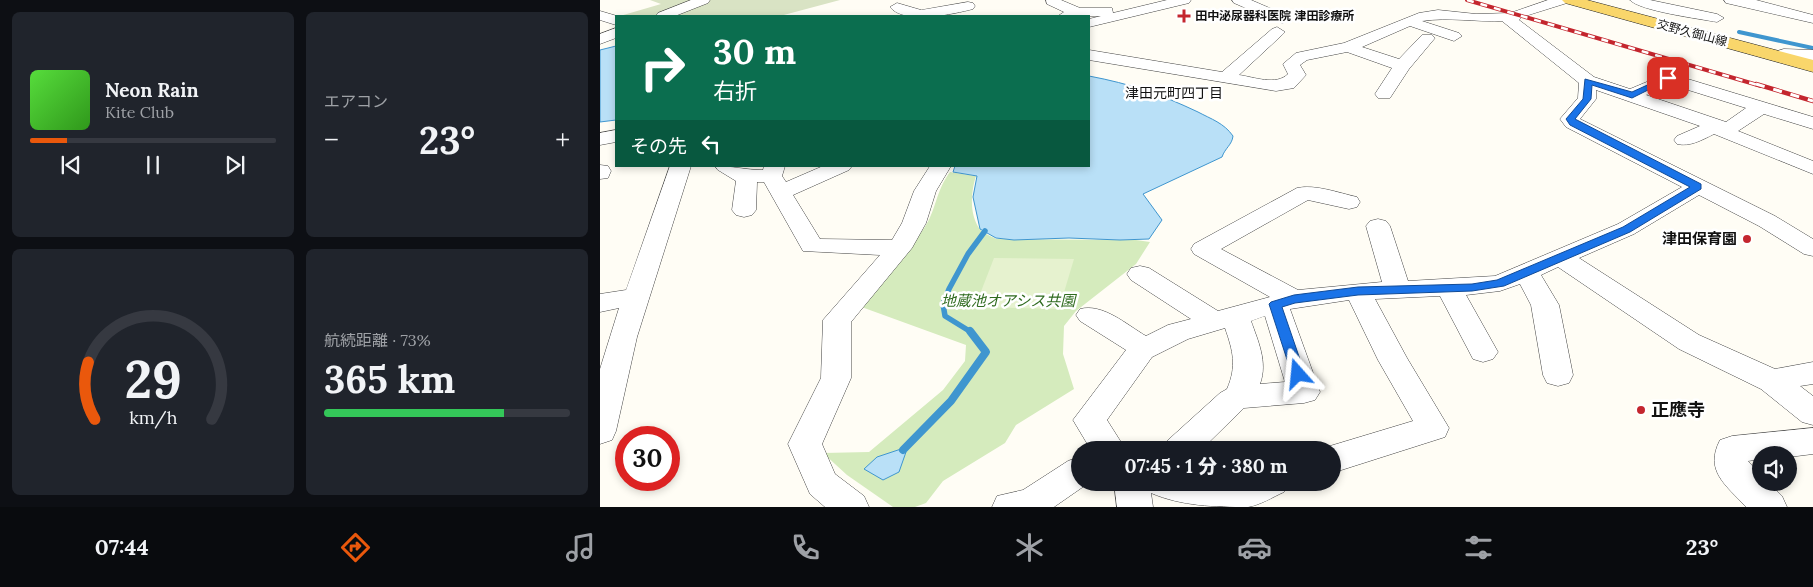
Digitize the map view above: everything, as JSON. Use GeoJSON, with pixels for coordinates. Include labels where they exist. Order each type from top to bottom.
{"type":"FeatureCollection","features":[{"type":"Feature","properties":{"kind":"main road","name":"交野久御山線"},"geometry":{"type":"LineString","coordinates":[[1570,0],[1813,66]]}},
{"type":"Feature","properties":{"kind":"street"},"geometry":{"type":"LineString","coordinates":[[666,15],[703,0]]}},
{"type":"Feature","properties":{"kind":"street"},"geometry":{"type":"LineString","coordinates":[[1054,0],[1052,1],[1073,15]]}},
{"type":"Feature","properties":{"kind":"street"},"geometry":{"type":"LineString","coordinates":[[1090,15],[1119,8],[1130,0]]}},
{"type":"Feature","properties":{"kind":"street"},"geometry":{"type":"LineString","coordinates":[[1090,16],[1184,0]]}},
{"type":"Feature","properties":{"kind":"street"},"geometry":{"type":"LineString","coordinates":[[1226,78],[1273,29],[1239,0]]}},
{"type":"Feature","properties":{"kind":"street"},"geometry":{"type":"LineString","coordinates":[[1511,20],[1517,14],[1562,0]]}},
{"type":"Feature","properties":{"kind":"street"},"geometry":{"type":"LineString","coordinates":[[1637,0],[1656,7],[1680,9],[1717,18]]}},
{"type":"Feature","properties":{"kind":"street"},"geometry":{"type":"LineString","coordinates":[[1685,0],[1699,5]]}},
{"type":"Feature","properties":{"kind":"street"},"geometry":{"type":"LineString","coordinates":[[1731,0],[1743,1],[1813,18]]}},
{"type":"Feature","properties":{"kind":"street"},"geometry":{"type":"LineString","coordinates":[[897,6],[919,15]]}},
{"type":"Feature","properties":{"kind":"street"},"geometry":{"type":"LineString","coordinates":[[926,15],[969,7]]}},
{"type":"Feature","properties":{"kind":"street"},"geometry":{"type":"LineString","coordinates":[[1090,55],[1258,85],[1276,86],[1288,84],[1297,75],[1291,64],[1302,56],[1348,47],[1409,22],[1438,14],[1476,18],[1505,16],[1588,81],[1662,106],[1730,124],[1813,141]]}},
{"type":"Feature","properties":{"kind":"street"},"geometry":{"type":"LineString","coordinates":[[600,15],[615,21]]}},
{"type":"Feature","properties":{"kind":"street"},"geometry":{"type":"LineString","coordinates":[[1409,22],[1454,36]]}},
{"type":"Feature","properties":{"kind":"street"},"geometry":{"type":"LineString","coordinates":[[600,39],[615,33]]}},
{"type":"Feature","properties":{"kind":"street"},"geometry":{"type":"LineString","coordinates":[[1376,35],[1422,44],[1402,66],[1384,94]]}},
{"type":"Feature","properties":{"kind":"street"},"geometry":{"type":"LineString","coordinates":[[1348,47],[1402,66]]}},
{"type":"Feature","properties":{"kind":"street"},"geometry":{"type":"LineString","coordinates":[[1777,56],[1784,54],[1813,54]]}},
{"type":"Feature","properties":{"kind":"street"},"geometry":{"type":"LineString","coordinates":[[1632,95],[1668,78],[1813,123]]}},
{"type":"Feature","properties":{"kind":"street"},"geometry":{"type":"LineString","coordinates":[[1588,81],[1587,99],[1570,119],[1573,123],[1767,221],[1813,249]]}},
{"type":"Feature","properties":{"kind":"street"},"geometry":{"type":"LineString","coordinates":[[1644,115],[1662,106]]}},
{"type":"Feature","properties":{"kind":"street"},"geometry":{"type":"LineString","coordinates":[[1684,140],[1730,124],[1760,108]]}},
{"type":"Feature","properties":{"kind":"street"},"geometry":{"type":"LineString","coordinates":[[1730,124],[1721,131],[1813,168]]}},
{"type":"Feature","properties":{"kind":"street"},"geometry":{"type":"LineString","coordinates":[[600,139],[615,136]]}},
{"type":"Feature","properties":{"kind":"street"},"geometry":{"type":"LineString","coordinates":[[600,431],[623,337],[681,167]]}},
{"type":"Feature","properties":{"kind":"street"},"geometry":{"type":"LineString","coordinates":[[728,167],[747,176],[834,167]]}},
{"type":"Feature","properties":{"kind":"street"},"geometry":{"type":"LineString","coordinates":[[851,507],[822,484],[806,444],[836,378],[837,320],[900,248],[914,223],[925,191],[940,167]]}},
{"type":"Feature","properties":{"kind":"street"},"geometry":{"type":"LineString","coordinates":[[775,174],[812,246],[900,248]]}},
{"type":"Feature","properties":{"kind":"street"},"geometry":{"type":"LineString","coordinates":[[744,210],[747,176]]}},
{"type":"Feature","properties":{"kind":"street"},"geometry":{"type":"LineString","coordinates":[[1103,441],[1090,420],[1145,349],[1178,332],[1285,302],[1358,291],[1449,288],[1500,283],[1626,229],[1697,187]]}},
{"type":"Feature","properties":{"kind":"street"},"geometry":{"type":"LineString","coordinates":[[1189,441],[1231,401],[1239,397],[1304,392],[1285,302],[1203,249],[1305,193],[1349,202]]}},
{"type":"Feature","properties":{"kind":"street"},"geometry":{"type":"LineString","coordinates":[[1378,226],[1398,290]]}},
{"type":"Feature","properties":{"kind":"street"},"geometry":{"type":"LineString","coordinates":[[1560,257],[1689,342],[1772,381],[1813,413]]}},
{"type":"Feature","properties":{"kind":"street"},"geometry":{"type":"LineString","coordinates":[[1526,272],[1545,305],[1558,376]]}},
{"type":"Feature","properties":{"kind":"street"},"geometry":{"type":"LineString","coordinates":[[1140,274],[1225,319],[1248,350],[1248,375],[1239,397]]}},
{"type":"Feature","properties":{"kind":"street"},"geometry":{"type":"LineString","coordinates":[[1449,288],[1483,352]]}},
{"type":"Feature","properties":{"kind":"street"},"geometry":{"type":"LineString","coordinates":[[1341,456],[1432,428],[1393,360],[1358,291]]}},
{"type":"Feature","properties":{"kind":"street"},"geometry":{"type":"LineString","coordinates":[[600,303],[637,296]]}},
{"type":"Feature","properties":{"kind":"street"},"geometry":{"type":"LineString","coordinates":[[1090,315],[1145,349]]}},
{"type":"Feature","properties":{"kind":"street"},"geometry":{"type":"LineString","coordinates":[[1772,381],[1813,373]]}},
{"type":"Feature","properties":{"kind":"street"},"geometry":{"type":"LineString","coordinates":[[1769,507],[1731,468],[1732,450],[1813,441]]}},
{"type":"Feature","properties":{"kind":"street"},"geometry":{"type":"LineString","coordinates":[[1010,507],[1030,504],[1071,477]]}},
{"type":"Feature","properties":{"kind":"street"},"geometry":{"type":"LineString","coordinates":[[1133,491],[1135,507]]}},
{"type":"Feature","properties":{"kind":"street"},"geometry":{"type":"LineString","coordinates":[[1188,491],[1230,499],[1250,491]]}},
{"type":"Feature","properties":{"kind":"green space"},"geometry":{"type":"Polygon","coordinates":[[[650,0],[701,0],[663,15],[623,15],[661,4],[650,0]]]}},
{"type":"Feature","properties":{"kind":"green space"},"geometry":{"type":"Polygon","coordinates":[[[708,0],[840,0],[784,15],[670,15],[708,0]]]}},
{"type":"Feature","properties":{"kind":"green space","name":"地蔵池オアシス共園"},"geometry":{"type":"Polygon","coordinates":[[[950,172],[976,176],[972,195],[974,216],[980,230],[996,239],[1136,240],[1150,242],[1136,264],[1076,311],[1064,326],[1063,354],[1074,389],[1016,425],[1005,443],[943,481],[926,503],[915,507],[893,507],[847,475],[823,453],[869,452],[943,390],[965,361],[966,345],[856,305],[902,257],[919,236],[929,219],[945,179],[950,172]]]}},
{"type":"Feature","properties":{"kind":"green space"},"geometry":{"type":"Polygon","coordinates":[[[994,258],[1074,259],[1059,309],[975,307],[994,258]]]}},
{"type":"Feature","properties":{"kind":"water"},"geometry":{"type":"Polygon","coordinates":[[[615,46],[615,120],[600,122],[600,50],[615,46]]]}},
{"type":"Feature","properties":{"kind":"water"},"geometry":{"type":"Polygon","coordinates":[[[1090,76],[1118,82],[1171,100],[1217,122],[1233,136],[1222,157],[1143,194],[1162,220],[1149,239],[1069,238],[1014,240],[996,238],[980,229],[973,197],[977,176],[953,172],[955,167],[1090,167],[1090,76]]]}},
{"type":"Feature","properties":{"kind":"water"},"geometry":{"type":"Polygon","coordinates":[[[901,449],[906,452],[899,472],[883,480],[864,469],[877,457],[901,449]]]}},
{"type":"Feature","properties":{"kind":"waterway"},"geometry":{"type":"LineString","coordinates":[[1739,32],[1813,48]]}},
{"type":"Feature","properties":{"kind":"waterway"},"geometry":{"type":"LineString","coordinates":[[971,332],[945,316],[943,304],[968,254],[985,231]]}},
{"type":"Feature","properties":{"kind":"waterway"},"geometry":{"type":"LineString","coordinates":[[903,450],[951,401],[986,352],[971,332]]}},
{"type":"Feature","properties":{"kind":"railway"},"geometry":{"type":"LineString","coordinates":[[1467,0],[1761,86]]}},
{"type":"Feature","properties":{"kind":"railway"},"geometry":{"type":"LineString","coordinates":[[1756,84],[1813,101]]}},
{"type":"Feature","properties":{"kind":"place","name":"田中泌尿器科医院 津田診療所"},"geometry":{"type":"Point","coordinates":[1184,16]}},
{"type":"Feature","properties":{"kind":"place","name":"津田保育園"},"geometry":{"type":"Point","coordinates":[1747,239]}},
{"type":"Feature","properties":{"kind":"place","name":"正應寺"},"geometry":{"type":"Point","coordinates":[1641,410]}},
{"type":"Feature","properties":{"kind":"district","name":"津田元町四丁目"},"geometry":{"type":"Point","coordinates":[1174,93]}},
{"type":"Feature","properties":{"kind":"route"},"geometry":{"type":"LineString","coordinates":[[1298,374],[1275,304],[1294,299],[1358,291],[1472,287],[1500,283],[1626,229],[1697,187],[1573,123],[1570,119],[1587,99],[1588,81],[1632,95],[1668,78]]}}]}
